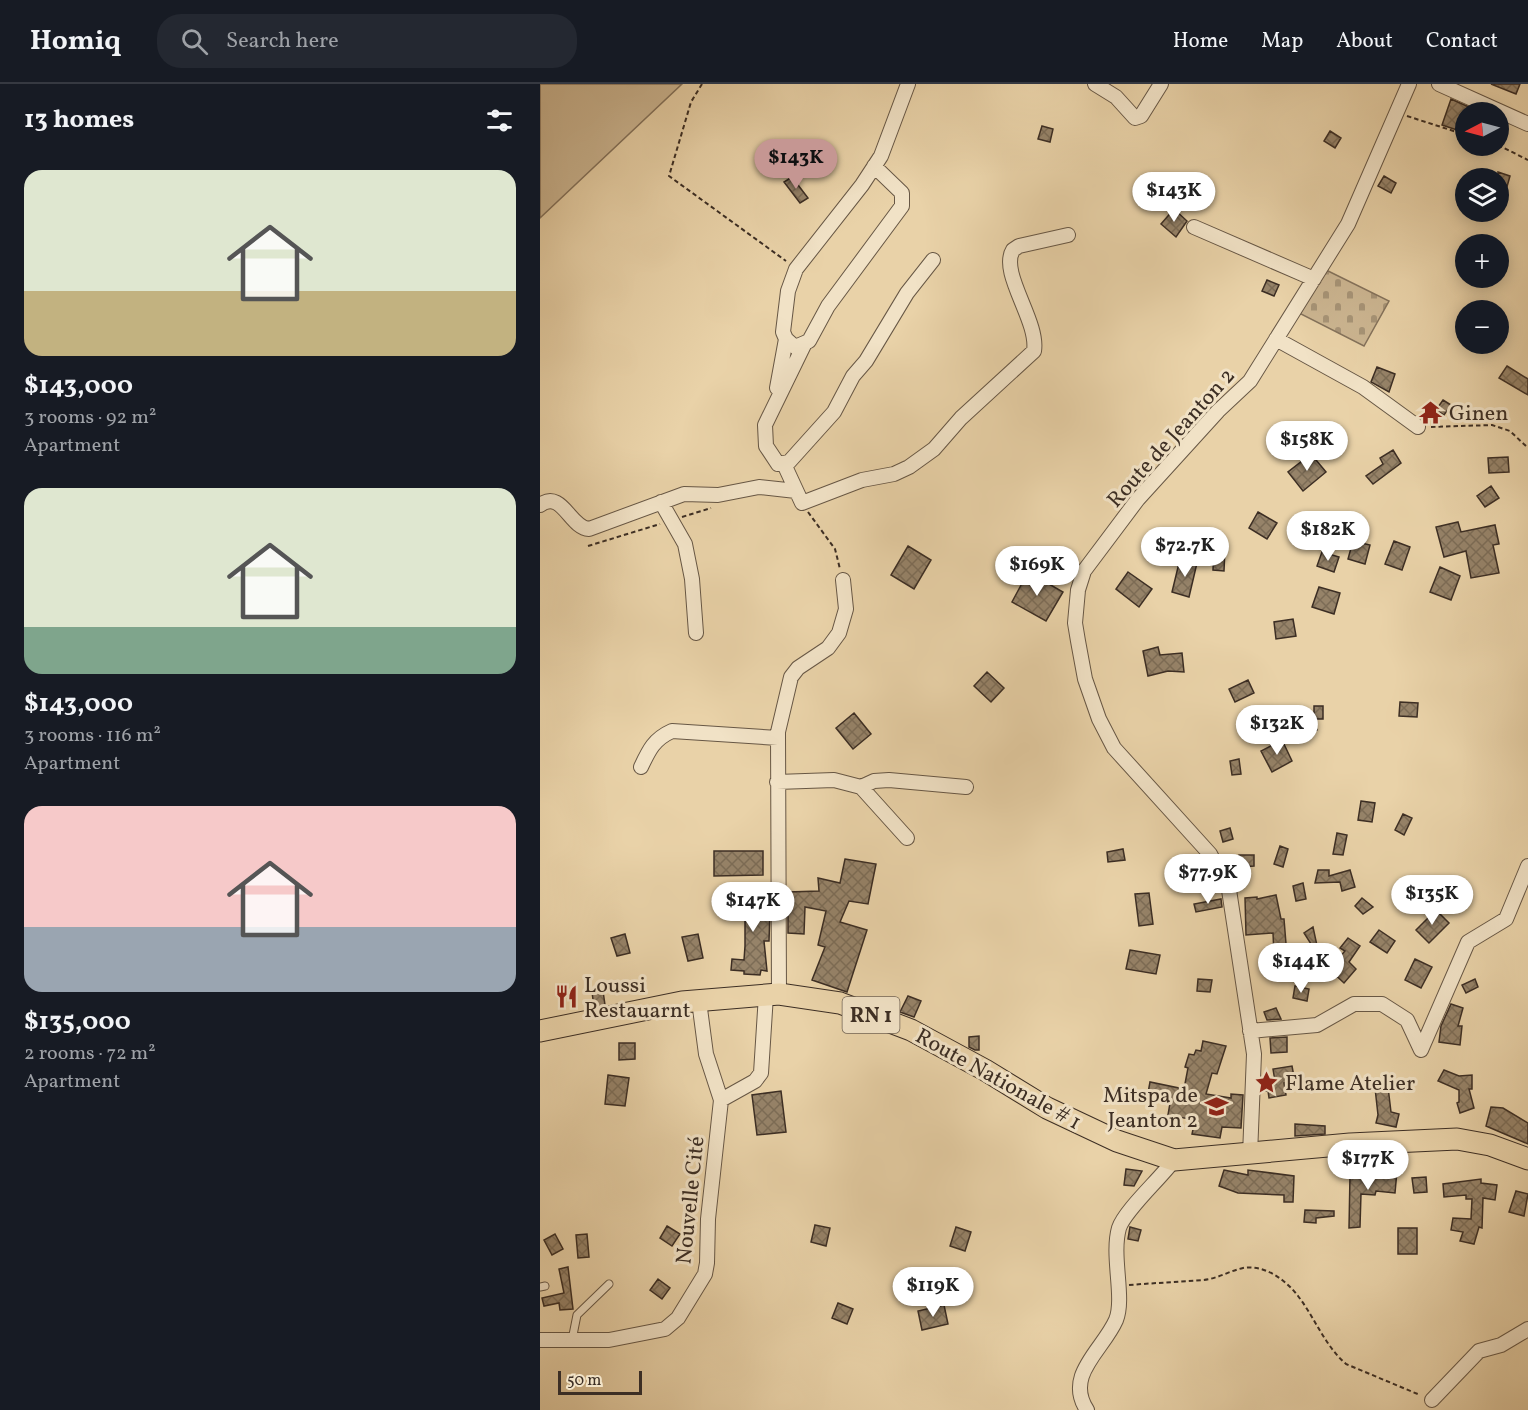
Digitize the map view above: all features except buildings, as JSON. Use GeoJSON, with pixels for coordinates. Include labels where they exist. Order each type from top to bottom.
{"type":"FeatureCollection","features":[{"type":"Feature","properties":{"kind":"main road","name":"Route Nationale # 1"},"geometry":{"type":"LineString","coordinates":[[540,1031],[699,1001],[772,994],[840,1003],[911,1030],[985,1070],[1047,1108],[1117,1141],[1174,1160],[1250,1155],[1350,1144],[1457,1139],[1490,1145],[1528,1159]]}},
{"type":"Feature","properties":{"kind":"street"},"geometry":{"type":"LineString","coordinates":[[804,345],[795,346],[786,339],[783,332],[788,291],[796,269],[874,166],[908,84]]}},
{"type":"Feature","properties":{"kind":"street"},"geometry":{"type":"LineString","coordinates":[[1095,84],[1116,97],[1135,118],[1141,116],[1161,84]]}},
{"type":"Feature","properties":{"kind":"street","name":"Route de Jeanton 2"},"geometry":{"type":"LineString","coordinates":[[1250,1155],[1254,1054],[1229,890],[1210,854],[1114,748],[1099,719],[1085,679],[1075,623],[1076,606],[1084,571],[1138,499],[1218,411],[1250,381],[1348,224],[1409,84]]}},
{"type":"Feature","properties":{"kind":"street"},"geometry":{"type":"LineString","coordinates":[[1439,84],[1528,124]]}},
{"type":"Feature","properties":{"kind":"street"},"geometry":{"type":"LineString","coordinates":[[799,497],[784,464],[774,461],[766,446],[765,425],[804,345],[809,341],[828,306],[902,206],[902,193],[874,166]]}},
{"type":"Feature","properties":{"kind":"street"},"geometry":{"type":"LineString","coordinates":[[1194,227],[1314,279]]}},
{"type":"Feature","properties":{"kind":"street"},"geometry":{"type":"LineString","coordinates":[[540,505],[546,501],[558,503],[580,527],[590,529],[684,494],[718,495],[759,488],[799,497],[909,467],[934,449],[961,418],[1034,351],[1034,332],[1009,263],[1010,255],[1019,246],[1068,235]]}},
{"type":"Feature","properties":{"kind":"street"},"geometry":{"type":"LineString","coordinates":[[784,464],[799,452],[834,412],[853,376],[866,361],[907,293],[933,260]]}},
{"type":"Feature","properties":{"kind":"street"},"geometry":{"type":"LineString","coordinates":[[769,416],[781,374],[786,339]]}},
{"type":"Feature","properties":{"kind":"street"},"geometry":{"type":"LineString","coordinates":[[1276,339],[1363,387],[1418,427]]}},
{"type":"Feature","properties":{"kind":"street"},"geometry":{"type":"LineString","coordinates":[[661,502],[685,544],[690,561],[696,633]]}},
{"type":"Feature","properties":{"kind":"street"},"geometry":{"type":"LineString","coordinates":[[699,1001],[706,1054],[721,1100],[755,1081],[761,1072],[772,994],[778,738],[782,708],[791,678],[798,668],[828,648],[839,633],[846,609],[843,580]]}},
{"type":"Feature","properties":{"kind":"street"},"geometry":{"type":"LineString","coordinates":[[641,767],[651,746],[672,731],[778,738]]}},
{"type":"Feature","properties":{"kind":"street"},"geometry":{"type":"LineString","coordinates":[[777,782],[834,780],[861,787],[907,838]]}},
{"type":"Feature","properties":{"kind":"street"},"geometry":{"type":"LineString","coordinates":[[861,787],[874,781],[889,780],[966,787]]}},
{"type":"Feature","properties":{"kind":"street"},"geometry":{"type":"LineString","coordinates":[[1250,1031],[1317,1025],[1354,1004],[1382,1004],[1407,1020],[1421,1050],[1468,942],[1506,919],[1528,866]]}},
{"type":"Feature","properties":{"kind":"street","name":"Nouvelle Cité"},"geometry":{"type":"LineString","coordinates":[[540,1340],[609,1340],[665,1329],[678,1318],[705,1274],[708,1219],[721,1100]]}},
{"type":"Feature","properties":{"kind":"street"},"geometry":{"type":"LineString","coordinates":[[1087,1410],[1082,1402],[1080,1379],[1083,1368],[1115,1321],[1119,1310],[1116,1260],[1119,1228],[1129,1210],[1157,1182],[1174,1160]]}},
{"type":"Feature","properties":{"kind":"street"},"geometry":{"type":"LineString","coordinates":[[1432,1400],[1479,1351],[1501,1346],[1528,1329]]}},
{"type":"Feature","properties":{"kind":"lane"},"geometry":{"type":"LineString","coordinates":[[572,1341],[577,1315],[609,1284]]}},
{"type":"Feature","properties":{"kind":"path"},"geometry":{"type":"LineString","coordinates":[[702,84],[691,102],[669,176],[796,269]]}},
{"type":"Feature","properties":{"kind":"path"},"geometry":{"type":"LineString","coordinates":[[1396,113],[1455,132]]}},
{"type":"Feature","properties":{"kind":"path"},"geometry":{"type":"LineString","coordinates":[[1509,150],[1528,160]]}},
{"type":"Feature","properties":{"kind":"path"},"geometry":{"type":"LineString","coordinates":[[1418,427],[1492,425],[1510,431],[1528,448]]}},
{"type":"Feature","properties":{"kind":"path"},"geometry":{"type":"LineString","coordinates":[[799,497],[835,549],[843,580]]}},
{"type":"Feature","properties":{"kind":"path"},"geometry":{"type":"LineString","coordinates":[[588,546],[714,507]]}},
{"type":"Feature","properties":{"kind":"path"},"geometry":{"type":"LineString","coordinates":[[1117,1286],[1205,1280],[1244,1268],[1256,1268],[1270,1272],[1284,1280],[1298,1295],[1336,1356],[1346,1364],[1432,1400]]}},
{"type":"Feature","properties":{"kind":"green space"},"geometry":{"type":"Polygon","coordinates":[[[540,84],[682,84],[540,218],[540,84]]]}},
{"type":"Feature","properties":{"kind":"green space"},"geometry":{"type":"Polygon","coordinates":[[[1322,268],[1389,301],[1364,346],[1297,312],[1322,268]]]}},
{"type":"Feature","properties":{"kind":"place","name":"Ginen"},"geometry":{"type":"Point","coordinates":[1431,412]}},
{"type":"Feature","properties":{"kind":"place","name":"Loussi Restauarnt"},"geometry":{"type":"Point","coordinates":[566,997]}},
{"type":"Feature","properties":{"kind":"place","name":"Flame Atelier"},"geometry":{"type":"Point","coordinates":[1267,1082]}},
{"type":"Feature","properties":{"kind":"place","name":"Mitspa de Jeanton 2"},"geometry":{"type":"Point","coordinates":[1216,1107]}}]}
